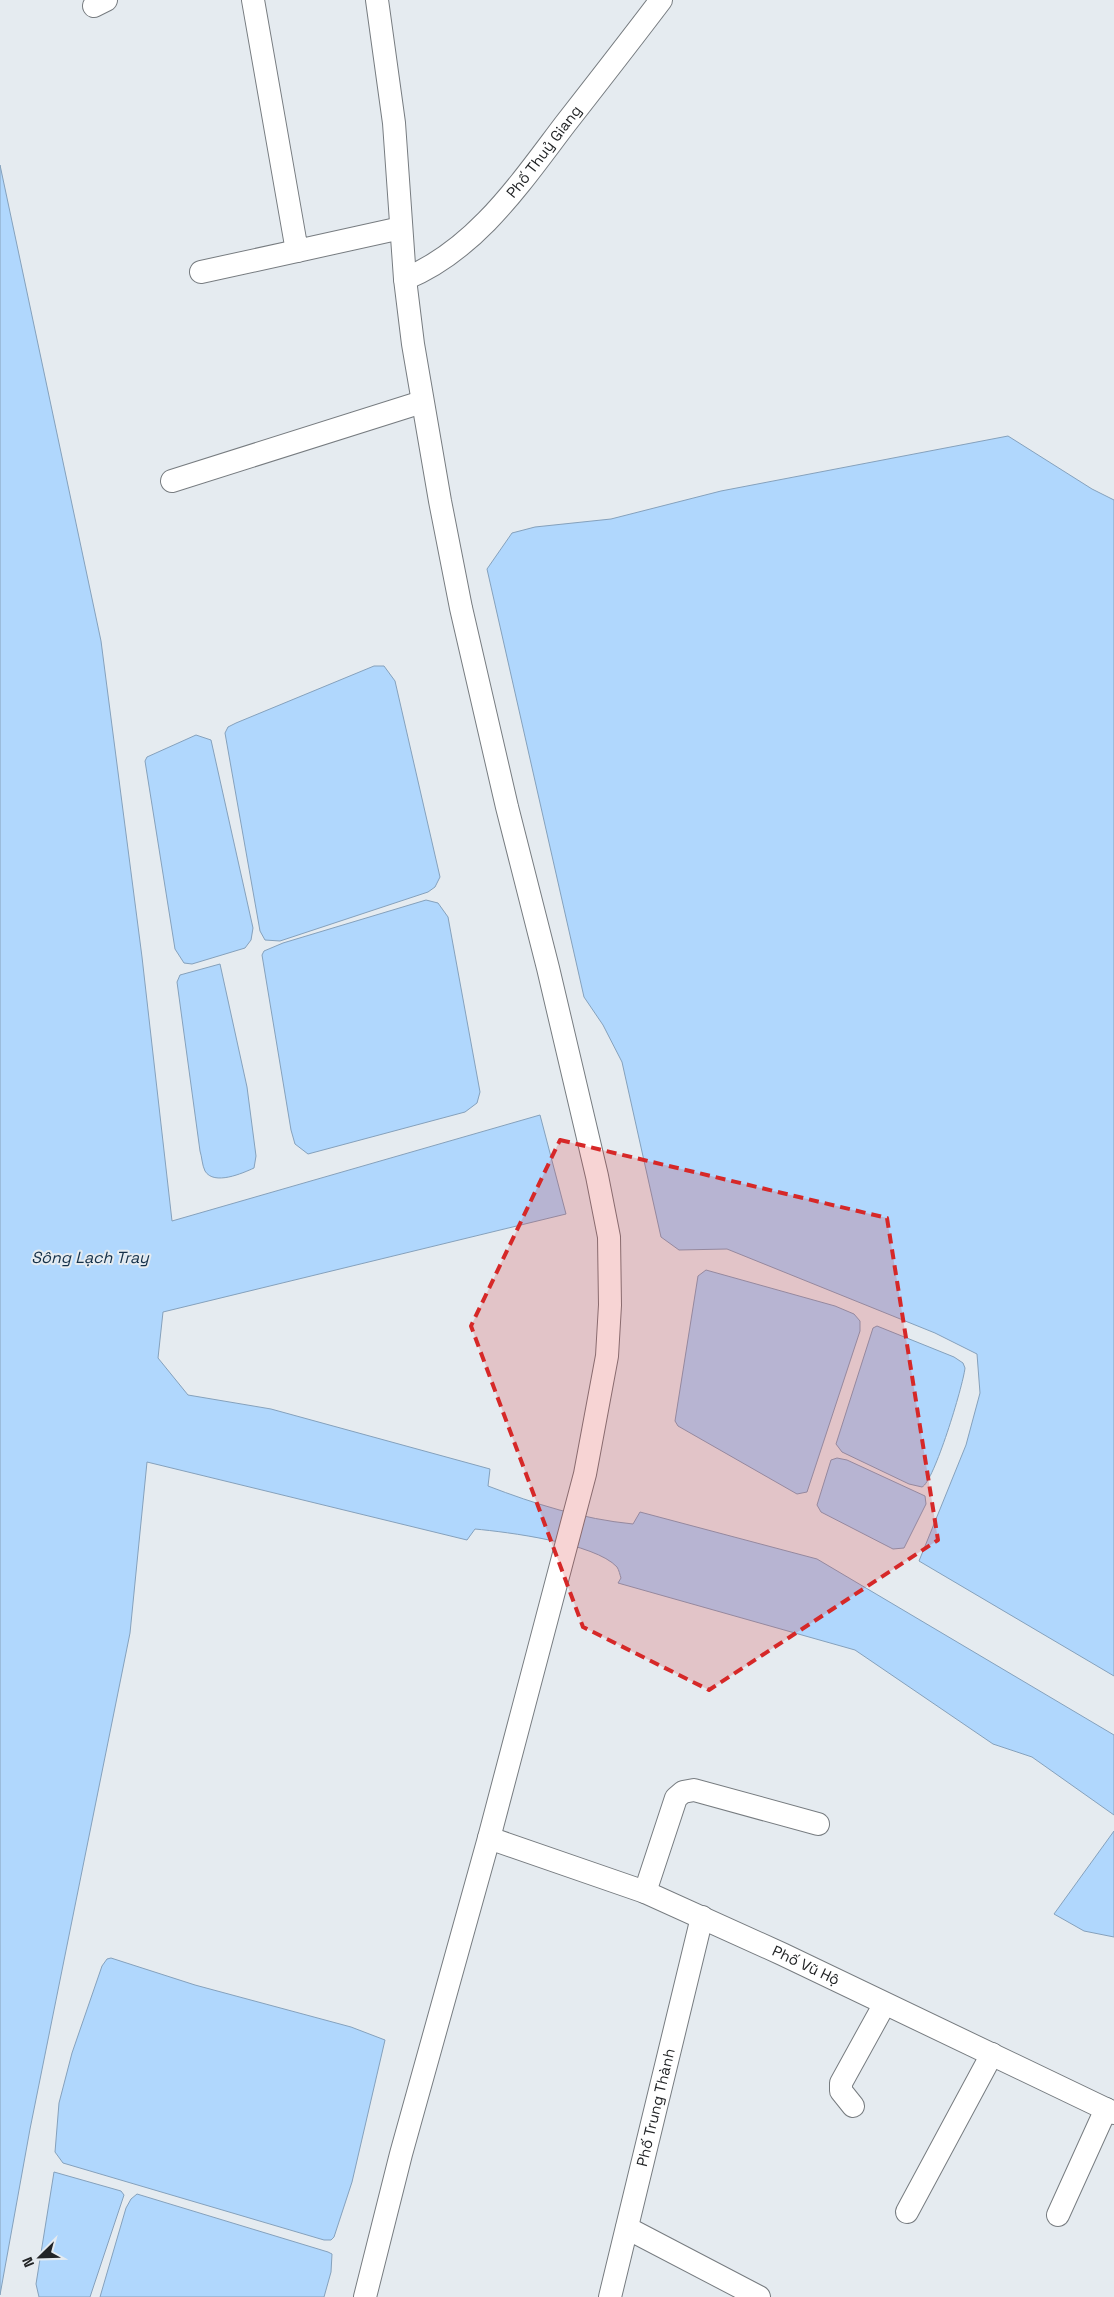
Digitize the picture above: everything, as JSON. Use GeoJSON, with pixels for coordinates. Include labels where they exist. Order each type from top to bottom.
{"type":"FeatureCollection","features":[{"type":"Feature","properties":{"kind":"street"},"geometry":{"type":"LineString","coordinates":[[253,0],[297,251]]}},
{"type":"Feature","properties":{"kind":"street"},"geometry":{"type":"LineString","coordinates":[[365,2297],[401,2154],[489,1838],[585,1474],[607,1356],[610,1305],[609,1237],[548,968],[507,806],[461,608],[422,402],[405,279],[394,123],[377,0]]}},
{"type":"Feature","properties":{"kind":"street","name":"Phố Thuỷ Giang"},"geometry":{"type":"LineString","coordinates":[[405,279],[426,271],[444,259],[508,198],[661,0]]}},
{"type":"Feature","properties":{"kind":"street"},"geometry":{"type":"LineString","coordinates":[[201,272],[401,228]]}},
{"type":"Feature","properties":{"kind":"street"},"geometry":{"type":"LineString","coordinates":[[172,481],[422,402]]}},
{"type":"Feature","properties":{"kind":"street"},"geometry":{"type":"LineString","coordinates":[[647,1893],[676,1798],[683,1792],[694,1790],[818,1824]]}},
{"type":"Feature","properties":{"kind":"street","name":"Phố Vũ Hộ"},"geometry":{"type":"LineString","coordinates":[[489,1838],[647,1893],[782,1954],[884,2005],[1110,2111]]}},
{"type":"Feature","properties":{"kind":"street","name":"Phố Trung Thành"},"geometry":{"type":"LineString","coordinates":[[610,2297],[627,2228],[694,1914]]}},
{"type":"Feature","properties":{"kind":"street"},"geometry":{"type":"LineString","coordinates":[[853,2106],[841,2091],[841,2083],[884,2005]]}},
{"type":"Feature","properties":{"kind":"street"},"geometry":{"type":"LineString","coordinates":[[907,2212],[992,2054]]}},
{"type":"Feature","properties":{"kind":"street"},"geometry":{"type":"LineString","coordinates":[[1058,2214],[1110,2111]]}},
{"type":"Feature","properties":{"kind":"street"},"geometry":{"type":"LineString","coordinates":[[627,2228],[759,2297]]}},
{"type":"Feature","properties":{"kind":"highlighted area"},"geometry":{"type":"Polygon","coordinates":[[[560,1140],[887,1218],[938,1540],[709,1690],[583,1627],[471,1326],[560,1140]]]}},
{"type":"Feature","properties":{"kind":"water","name":"Sông Lạch Tray"},"geometry":{"type":"Polygon","coordinates":[[[0,165],[101,641],[142,957],[172,1221],[540,1115],[566,1214],[163,1312],[158,1358],[188,1395],[271,1409],[490,1469],[488,1486],[541,1505],[577,1515],[633,1524],[640,1512],[817,1559],[1114,1735],[1114,1815],[1032,1757],[993,1744],[855,1650],[618,1583],[621,1578],[617,1567],[590,1551],[550,1540],[475,1529],[467,1540],[147,1462],[130,1633],[30,2129],[0,2295],[0,165]]]}},
{"type":"Feature","properties":{"kind":"water"},"geometry":{"type":"Polygon","coordinates":[[[1008,436],[1092,489],[1114,500],[1114,1676],[919,1561],[966,1445],[980,1393],[977,1354],[935,1333],[727,1249],[679,1250],[661,1237],[622,1062],[603,1025],[584,997],[487,569],[512,533],[535,527],[611,519],[721,491],[1008,436]]]}},
{"type":"Feature","properties":{"kind":"water"},"geometry":{"type":"Polygon","coordinates":[[[374,666],[384,666],[395,681],[440,877],[435,887],[428,892],[280,941],[265,940],[260,931],[225,733],[228,727],[236,723],[374,666]]]}},
{"type":"Feature","properties":{"kind":"water"},"geometry":{"type":"Polygon","coordinates":[[[196,735],[211,740],[253,928],[251,940],[245,948],[192,964],[184,963],[175,949],[145,761],[147,757],[196,735]]]}},
{"type":"Feature","properties":{"kind":"water"},"geometry":{"type":"Polygon","coordinates":[[[426,900],[438,903],[448,917],[480,1092],[477,1103],[465,1112],[308,1154],[295,1144],[291,1130],[262,955],[264,951],[283,943],[426,900]]]}},
{"type":"Feature","properties":{"kind":"water"},"geometry":{"type":"Polygon","coordinates":[[[220,964],[247,1087],[256,1156],[254,1168],[229,1177],[215,1178],[205,1171],[200,1151],[177,982],[180,975],[220,964]]]}},
{"type":"Feature","properties":{"kind":"water"},"geometry":{"type":"Polygon","coordinates":[[[706,1270],[835,1306],[854,1314],[860,1321],[860,1331],[807,1492],[797,1494],[678,1426],[675,1421],[698,1276],[706,1270]]]}},
{"type":"Feature","properties":{"kind":"water"},"geometry":{"type":"Polygon","coordinates":[[[877,1326],[954,1357],[963,1363],[965,1368],[954,1412],[934,1469],[922,1487],[909,1484],[842,1452],[836,1444],[873,1328],[877,1326]]]}},
{"type":"Feature","properties":{"kind":"water"},"geometry":{"type":"Polygon","coordinates":[[[837,1458],[847,1460],[925,1496],[926,1504],[904,1548],[893,1549],[821,1512],[817,1505],[831,1460],[837,1458]]]}},
{"type":"Feature","properties":{"kind":"water"},"geometry":{"type":"Polygon","coordinates":[[[1114,1831],[1114,1937],[1084,1931],[1054,1914],[1114,1831]]]}},
{"type":"Feature","properties":{"kind":"water"},"geometry":{"type":"Polygon","coordinates":[[[111,1958],[195,1985],[351,2027],[385,2040],[352,2182],[334,2237],[331,2240],[324,2240],[63,2163],[55,2152],[59,2103],[72,2053],[102,1966],[107,1959],[111,1958]]]}},
{"type":"Feature","properties":{"kind":"water"},"geometry":{"type":"Polygon","coordinates":[[[54,2172],[121,2191],[124,2195],[90,2297],[39,2297],[36,2284],[54,2172]]]}},
{"type":"Feature","properties":{"kind":"water"},"geometry":{"type":"Polygon","coordinates":[[[137,2194],[332,2254],[331,2272],[324,2297],[100,2297],[126,2208],[131,2199],[137,2194]]]}}]}
